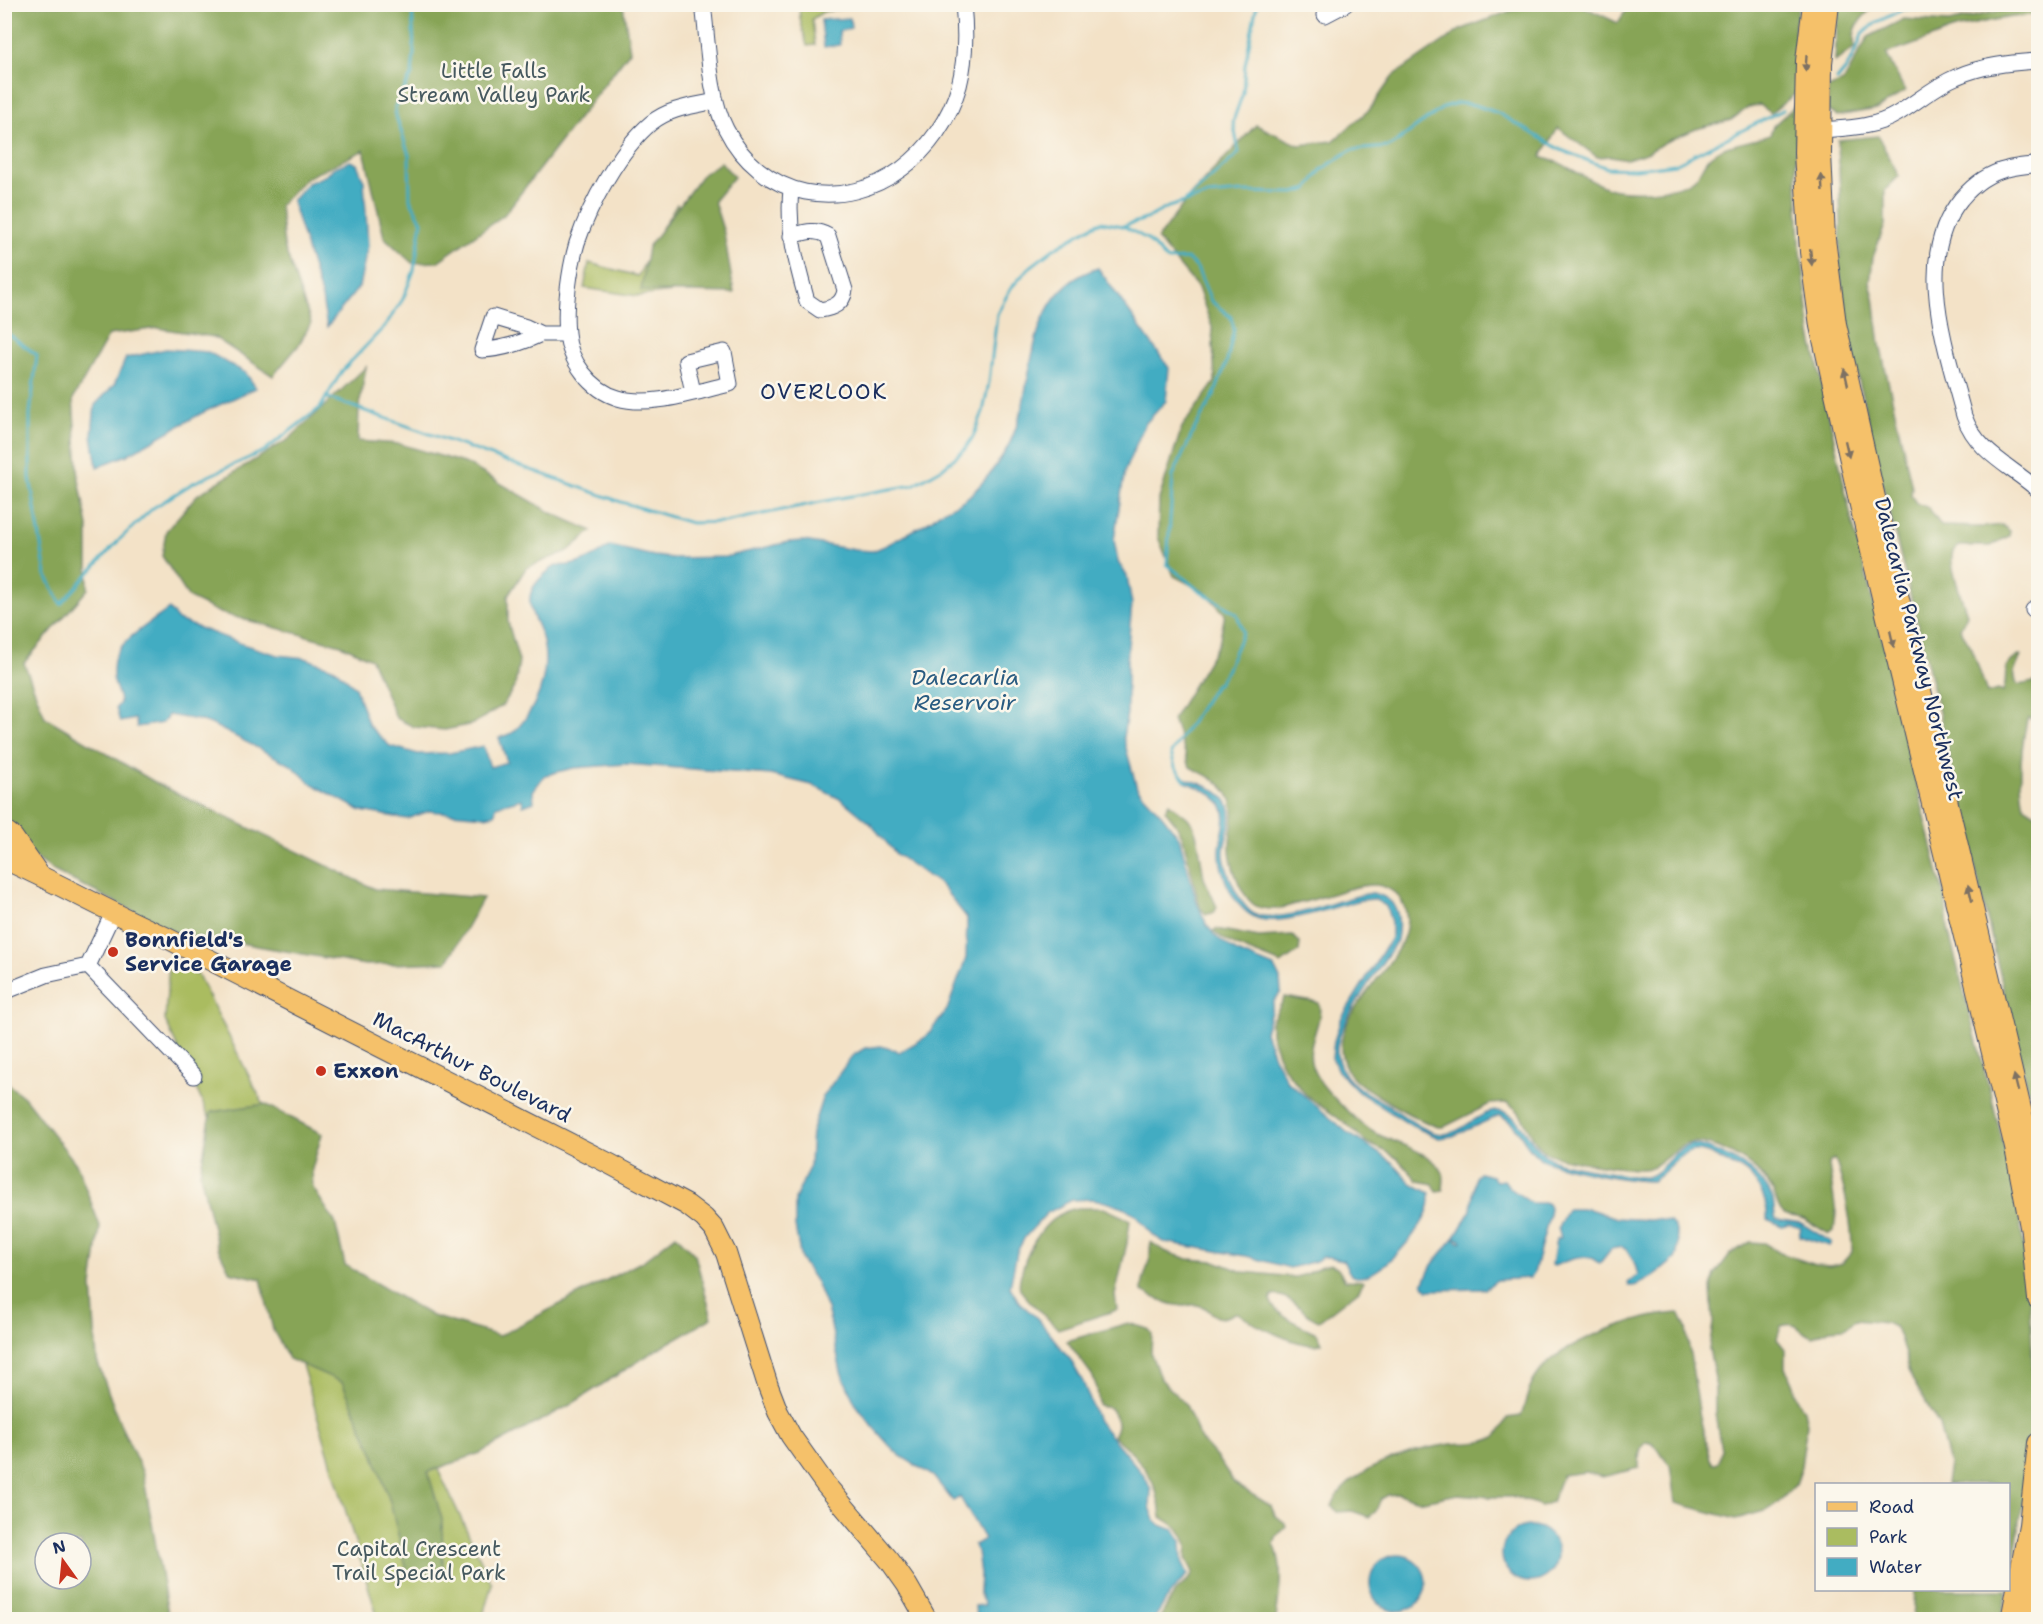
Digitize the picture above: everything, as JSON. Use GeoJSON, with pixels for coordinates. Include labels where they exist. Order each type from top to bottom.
{"type":"FeatureCollection","features":[{"type":"Feature","properties":{"kind":"main road","name":"Dalecarlia Parkway Northwest"},"geometry":{"type":"LineString","coordinates":[[1813,4],[1806,61],[1805,161],[1809,240],[1820,326],[1864,525],[2017,1158],[2031,1232],[2038,1299]]}},
{"type":"Feature","properties":{"kind":"main road","name":"Dalecarlia Parkway Northwest"},"geometry":{"type":"LineString","coordinates":[[1829,4],[1822,63],[1821,130],[1827,251],[1834,308],[1844,364],[2038,1180]]}},
{"type":"Feature","properties":{"kind":"main road"},"geometry":{"type":"LineString","coordinates":[[4,830],[12,836],[38,873]]}},
{"type":"Feature","properties":{"kind":"main road","name":"MacArthur Boulevard"},"geometry":{"type":"LineString","coordinates":[[4,859],[38,873],[610,1164],[687,1205],[704,1218],[714,1229],[726,1253],[768,1386],[791,1436],[825,1484],[890,1561],[927,1620]]}},
{"type":"Feature","properties":{"kind":"main road"},"geometry":{"type":"LineString","coordinates":[[2011,1620],[2030,1525],[2038,1443]]}},
{"type":"Feature","properties":{"kind":"main road"},"geometry":{"type":"LineString","coordinates":[[2028,1620],[2038,1568]]}},
{"type":"Feature","properties":{"kind":"street"},"geometry":{"type":"LineString","coordinates":[[703,4],[716,101],[725,129],[741,153],[761,172],[791,189],[828,194],[861,190],[874,186],[900,172],[917,157],[937,131],[958,88],[963,67],[965,42],[963,4]]}},
{"type":"Feature","properties":{"kind":"street"},"geometry":{"type":"LineString","coordinates":[[1325,15],[1346,4]]}},
{"type":"Feature","properties":{"kind":"street"},"geometry":{"type":"LineString","coordinates":[[1821,130],[1857,128],[1880,122],[1897,114],[1940,85],[1966,73],[1996,65],[2038,61]]}},
{"type":"Feature","properties":{"kind":"street"},"geometry":{"type":"LineString","coordinates":[[693,392],[656,401],[641,402],[616,398],[598,387],[582,372],[570,349],[567,334],[570,284],[577,244],[605,183],[628,147],[653,121],[674,110],[716,101]]}},
{"type":"Feature","properties":{"kind":"street"},"geometry":{"type":"LineString","coordinates":[[2038,164],[2013,167],[1993,174],[1964,195],[1949,216],[1942,233],[1936,286],[1940,323],[1964,416],[1970,430],[1976,440],[1992,456],[2038,490]]}},
{"type":"Feature","properties":{"kind":"street"},"geometry":{"type":"LineString","coordinates":[[791,189],[788,214],[791,236],[807,301],[820,310],[830,309],[844,298],[845,290],[828,236],[820,231],[809,231],[791,236]]}},
{"type":"Feature","properties":{"kind":"street"},"geometry":{"type":"LineString","coordinates":[[541,334],[567,334]]}},
{"type":"Feature","properties":{"kind":"street"},"geometry":{"type":"LineString","coordinates":[[88,966],[113,913]]}},
{"type":"Feature","properties":{"kind":"street"},"geometry":{"type":"LineString","coordinates":[[4,992],[46,975],[88,966]]}},
{"type":"Feature","properties":{"kind":"street"},"geometry":{"type":"LineString","coordinates":[[88,966],[194,1076]]}},
{"type":"Feature","properties":{"kind":"green space","name":"Little Falls Stream Valley Park"},"geometry":{"type":"Polygon","coordinates":[[[4,5],[623,5],[630,51],[504,215],[437,262],[412,263],[384,237],[364,150],[306,178],[280,205],[284,246],[311,323],[298,346],[273,376],[214,337],[158,328],[109,335],[73,399],[79,480],[88,526],[88,589],[24,663],[45,717],[158,784],[375,889],[483,898],[447,962],[365,965],[229,941],[217,942],[175,932],[54,871],[33,856],[5,824],[4,5]]]}},
{"type":"Feature","properties":{"kind":"green space"},"geometry":{"type":"Polygon","coordinates":[[[799,5],[849,5],[852,7],[823,12],[812,19],[815,45],[807,46],[799,5]]]}},
{"type":"Feature","properties":{"kind":"green space"},"geometry":{"type":"Polygon","coordinates":[[[1526,5],[1580,5],[1618,23],[1629,5],[1799,5],[1795,27],[1796,93],[1771,113],[1760,105],[1749,107],[1731,120],[1696,129],[1663,143],[1649,152],[1627,159],[1611,156],[1597,157],[1558,128],[1541,157],[1617,190],[1652,191],[1677,187],[1694,179],[1707,159],[1719,150],[1770,135],[1773,126],[1796,105],[1800,243],[1811,334],[1852,521],[1946,903],[1948,929],[2009,1168],[2023,1241],[2031,1329],[2031,1416],[2023,1503],[2010,1583],[2010,1483],[1946,1483],[1949,1464],[1939,1425],[1912,1379],[1899,1334],[1894,1327],[1886,1323],[1856,1320],[1844,1328],[1830,1329],[1813,1337],[1796,1326],[1781,1326],[1777,1339],[1785,1349],[1785,1368],[1793,1382],[1794,1393],[1804,1410],[1807,1424],[1800,1473],[1796,1484],[1768,1510],[1736,1519],[1675,1503],[1670,1465],[1654,1445],[1646,1442],[1640,1450],[1639,1468],[1602,1477],[1586,1472],[1562,1475],[1552,1502],[1541,1506],[1517,1497],[1458,1494],[1423,1501],[1398,1494],[1388,1495],[1381,1499],[1376,1511],[1369,1517],[1352,1511],[1337,1512],[1332,1506],[1339,1493],[1350,1482],[1380,1464],[1431,1448],[1489,1440],[1495,1437],[1501,1431],[1507,1418],[1521,1416],[1533,1381],[1547,1364],[1581,1341],[1643,1319],[1679,1313],[1686,1328],[1700,1417],[1710,1459],[1713,1464],[1716,1464],[1719,1461],[1721,1450],[1715,1414],[1715,1378],[1709,1349],[1713,1323],[1711,1287],[1715,1274],[1730,1254],[1750,1242],[1764,1243],[1780,1253],[1816,1265],[1830,1266],[1842,1263],[1852,1252],[1847,1205],[1835,1159],[1830,1161],[1829,1165],[1836,1213],[1834,1231],[1829,1234],[1799,1217],[1784,1214],[1778,1206],[1772,1189],[1760,1174],[1737,1157],[1710,1145],[1690,1143],[1676,1150],[1657,1165],[1642,1169],[1580,1162],[1553,1155],[1541,1148],[1522,1116],[1507,1103],[1490,1104],[1444,1127],[1438,1127],[1407,1113],[1360,1084],[1346,1068],[1341,1046],[1347,1024],[1359,1003],[1402,941],[1407,920],[1401,900],[1385,887],[1368,885],[1276,909],[1261,908],[1253,904],[1239,884],[1231,859],[1233,815],[1230,798],[1218,783],[1190,767],[1173,719],[1219,643],[1225,614],[1205,592],[1174,576],[1158,537],[1159,499],[1182,427],[1215,382],[1212,327],[1198,288],[1157,239],[1191,194],[1256,125],[1299,145],[1333,141],[1370,109],[1393,76],[1460,30],[1526,5]]]}},
{"type":"Feature","properties":{"kind":"green space"},"geometry":{"type":"Polygon","coordinates":[[[1840,5],[1876,5],[1862,18],[1856,28],[1855,47],[1835,62],[1837,27],[1840,5]]]}},
{"type":"Feature","properties":{"kind":"green space"},"geometry":{"type":"Polygon","coordinates":[[[2038,5],[2038,14],[1963,27],[1886,53],[1905,91],[1877,109],[1837,116],[1827,110],[1828,88],[1843,82],[1868,37],[1904,19],[1949,22],[2021,6],[2038,5]]]}},
{"type":"Feature","properties":{"kind":"green space"},"geometry":{"type":"Polygon","coordinates":[[[1878,136],[1899,176],[1885,190],[1885,225],[1873,257],[1870,283],[1880,345],[1912,487],[1911,495],[1916,503],[1929,508],[1941,526],[2002,525],[2010,531],[2009,536],[1991,546],[1960,546],[1953,551],[1953,569],[1967,614],[1960,629],[1972,648],[1987,693],[1998,690],[2003,692],[2007,668],[2019,656],[2021,656],[2014,672],[2016,682],[2020,685],[2038,681],[2038,722],[2029,718],[2027,720],[2021,773],[2024,806],[2038,815],[2038,1128],[1878,466],[1848,332],[1839,266],[1841,224],[1838,140],[1878,136]]]}},
{"type":"Feature","properties":{"kind":"green space"},"geometry":{"type":"Polygon","coordinates":[[[721,162],[734,177],[714,201],[724,233],[734,293],[641,291],[648,247],[702,175],[721,162]]]}},
{"type":"Feature","properties":{"kind":"green space"},"geometry":{"type":"Polygon","coordinates":[[[677,204],[690,216],[672,292],[638,296],[584,288],[589,263],[638,276],[677,204]]]}},
{"type":"Feature","properties":{"kind":"green space"},"geometry":{"type":"Polygon","coordinates":[[[366,367],[359,407],[358,441],[400,444],[467,464],[552,513],[592,531],[568,551],[526,568],[508,596],[508,622],[519,661],[515,686],[503,705],[473,724],[445,730],[414,727],[396,718],[371,659],[341,645],[220,613],[189,598],[162,556],[166,531],[197,495],[289,439],[366,367]]]}},
{"type":"Feature","properties":{"kind":"green space"},"geometry":{"type":"Polygon","coordinates":[[[1169,803],[1193,824],[1204,878],[1217,907],[1214,913],[1206,914],[1200,908],[1183,838],[1165,810],[1169,803]]]}},
{"type":"Feature","properties":{"kind":"green space"},"geometry":{"type":"Polygon","coordinates":[[[1216,929],[1259,937],[1292,935],[1300,943],[1299,951],[1281,964],[1229,942],[1213,931],[1216,929]]]}},
{"type":"Feature","properties":{"kind":"green space","name":"Capital Crescent Trail Special Park"},"geometry":{"type":"Polygon","coordinates":[[[169,962],[198,975],[302,1181],[492,1584],[482,1619],[378,1619],[264,1238],[165,1020],[169,962]]]}},
{"type":"Feature","properties":{"kind":"green space"},"geometry":{"type":"Polygon","coordinates":[[[1285,997],[1319,1003],[1319,1019],[1310,1053],[1314,1071],[1324,1087],[1341,1105],[1375,1133],[1431,1159],[1443,1173],[1443,1191],[1437,1192],[1433,1184],[1418,1181],[1398,1159],[1367,1143],[1350,1127],[1306,1095],[1290,1076],[1281,1063],[1271,1034],[1271,1022],[1285,997]]]}},
{"type":"Feature","properties":{"kind":"green space"},"geometry":{"type":"Polygon","coordinates":[[[4,1081],[24,1097],[77,1165],[100,1226],[92,1286],[97,1361],[121,1426],[143,1473],[169,1619],[5,1619],[4,1081]]]}},
{"type":"Feature","properties":{"kind":"green space"},"geometry":{"type":"Polygon","coordinates":[[[265,1104],[322,1134],[312,1169],[313,1188],[335,1222],[345,1265],[432,1316],[499,1336],[643,1261],[676,1235],[695,1255],[712,1318],[656,1350],[570,1405],[480,1453],[428,1472],[442,1519],[443,1572],[408,1575],[390,1502],[373,1452],[342,1382],[289,1359],[273,1330],[261,1279],[230,1272],[217,1246],[200,1173],[211,1112],[265,1104]]]}},
{"type":"Feature","properties":{"kind":"green space"},"geometry":{"type":"Polygon","coordinates":[[[1077,1208],[1104,1208],[1130,1220],[1115,1295],[1117,1310],[1058,1329],[1022,1293],[1019,1287],[1020,1280],[1029,1250],[1041,1231],[1057,1216],[1077,1208]]]}},
{"type":"Feature","properties":{"kind":"green space"},"geometry":{"type":"Polygon","coordinates":[[[1151,1242],[1164,1251],[1188,1259],[1215,1261],[1243,1272],[1295,1277],[1331,1264],[1338,1269],[1345,1280],[1364,1281],[1359,1290],[1319,1321],[1291,1301],[1272,1296],[1270,1301],[1278,1312],[1318,1334],[1322,1343],[1304,1344],[1279,1336],[1238,1313],[1222,1318],[1217,1317],[1203,1307],[1172,1304],[1142,1291],[1143,1279],[1150,1260],[1151,1242]]]}},
{"type":"Feature","properties":{"kind":"green space"},"geometry":{"type":"Polygon","coordinates":[[[1128,1323],[1148,1329],[1152,1333],[1151,1354],[1160,1378],[1186,1405],[1201,1440],[1234,1483],[1271,1506],[1275,1515],[1285,1523],[1286,1527],[1277,1536],[1274,1544],[1280,1571],[1276,1619],[1159,1619],[1175,1592],[1191,1577],[1193,1572],[1186,1558],[1187,1545],[1177,1527],[1161,1517],[1152,1481],[1140,1462],[1113,1436],[1117,1425],[1114,1415],[1110,1408],[1099,1406],[1097,1388],[1092,1375],[1067,1341],[1128,1323]]]}},
{"type":"Feature","properties":{"kind":"green space"},"geometry":{"type":"Polygon","coordinates":[[[1915,1591],[2008,1591],[2001,1619],[1913,1620],[1915,1591]]]}},
{"type":"Feature","properties":{"kind":"water"},"geometry":{"type":"Polygon","coordinates":[[[850,18],[851,28],[839,31],[840,45],[824,47],[821,20],[850,18]]]}},
{"type":"Feature","properties":{"kind":"water"},"geometry":{"type":"Polygon","coordinates":[[[350,161],[357,164],[364,181],[368,246],[359,287],[327,327],[322,298],[292,201],[308,183],[350,161]]]}},
{"type":"Feature","properties":{"kind":"water","name":"Dalecarlia Reservoir"},"geometry":{"type":"Polygon","coordinates":[[[1098,268],[1169,368],[1166,401],[1145,424],[1125,470],[1114,540],[1118,562],[1127,576],[1132,604],[1127,657],[1127,713],[1123,737],[1137,788],[1179,837],[1197,903],[1215,936],[1237,952],[1274,967],[1280,979],[1281,992],[1274,1001],[1265,1032],[1287,1081],[1348,1133],[1392,1162],[1411,1183],[1430,1193],[1430,1202],[1426,1216],[1400,1251],[1377,1270],[1367,1276],[1357,1277],[1349,1273],[1343,1260],[1329,1257],[1322,1257],[1316,1261],[1290,1268],[1246,1256],[1164,1242],[1154,1236],[1135,1214],[1121,1206],[1094,1199],[1072,1200],[1047,1213],[1025,1237],[1017,1252],[1010,1287],[1019,1302],[1038,1319],[1070,1359],[1083,1382],[1098,1421],[1144,1475],[1151,1490],[1150,1507],[1155,1520],[1160,1525],[1174,1530],[1181,1541],[1182,1561],[1188,1574],[1170,1594],[1154,1619],[976,1619],[975,1606],[985,1605],[979,1593],[980,1574],[974,1545],[984,1539],[960,1497],[953,1501],[933,1476],[899,1455],[855,1403],[841,1372],[828,1312],[816,1282],[801,1260],[795,1226],[795,1200],[810,1165],[812,1130],[823,1096],[852,1056],[865,1048],[881,1046],[900,1052],[926,1037],[947,1010],[966,958],[967,918],[941,885],[896,854],[870,823],[842,800],[812,785],[771,775],[626,764],[574,768],[544,776],[533,791],[534,802],[523,806],[522,799],[496,806],[495,814],[485,816],[429,811],[407,819],[361,811],[312,784],[291,765],[211,724],[168,715],[163,723],[137,727],[135,719],[120,722],[116,708],[120,703],[113,679],[113,663],[125,643],[169,609],[178,620],[245,645],[278,655],[305,658],[335,669],[355,687],[369,726],[390,746],[418,754],[450,753],[483,746],[490,767],[507,762],[499,738],[514,732],[519,727],[531,710],[542,682],[545,651],[532,614],[530,597],[536,583],[548,571],[556,565],[570,565],[584,561],[610,546],[674,558],[725,557],[788,542],[804,541],[873,551],[909,533],[966,498],[994,468],[1006,450],[1017,426],[1034,346],[1042,321],[1054,299],[1072,281],[1098,268]]]}},
{"type":"Feature","properties":{"kind":"water"},"geometry":{"type":"Polygon","coordinates":[[[166,349],[208,352],[246,373],[256,388],[202,413],[127,455],[97,467],[92,435],[95,405],[114,385],[126,358],[166,349]]]}},
{"type":"Feature","properties":{"kind":"water"},"geometry":{"type":"Polygon","coordinates":[[[1184,778],[1216,791],[1226,800],[1230,811],[1224,851],[1227,868],[1240,899],[1253,913],[1260,916],[1288,915],[1372,893],[1387,899],[1396,909],[1397,940],[1353,1008],[1337,1047],[1337,1057],[1342,1070],[1358,1087],[1415,1123],[1437,1133],[1451,1133],[1491,1112],[1507,1113],[1548,1157],[1558,1162],[1589,1169],[1647,1177],[1659,1170],[1684,1147],[1697,1145],[1704,1147],[1737,1162],[1756,1175],[1772,1197],[1776,1219],[1801,1223],[1831,1242],[1829,1246],[1799,1236],[1801,1228],[1788,1224],[1782,1226],[1767,1219],[1764,1197],[1751,1177],[1740,1168],[1705,1152],[1688,1153],[1652,1181],[1628,1179],[1545,1161],[1532,1151],[1517,1129],[1500,1115],[1453,1136],[1439,1138],[1412,1126],[1357,1091],[1338,1071],[1332,1058],[1334,1041],[1341,1019],[1391,938],[1391,922],[1386,906],[1374,899],[1361,900],[1277,920],[1266,920],[1246,912],[1231,893],[1222,870],[1220,849],[1225,820],[1223,808],[1213,796],[1185,782],[1184,778]]]}},
{"type":"Feature","properties":{"kind":"water"},"geometry":{"type":"Polygon","coordinates":[[[1479,1173],[1492,1176],[1496,1181],[1504,1180],[1510,1188],[1531,1203],[1547,1203],[1550,1207],[1534,1273],[1530,1278],[1497,1280],[1485,1289],[1428,1290],[1423,1284],[1432,1265],[1454,1238],[1460,1243],[1462,1241],[1455,1237],[1471,1210],[1475,1177],[1479,1173]]]}},
{"type":"Feature","properties":{"kind":"water"},"geometry":{"type":"Polygon","coordinates":[[[1567,1209],[1589,1209],[1617,1218],[1657,1219],[1670,1222],[1675,1227],[1678,1241],[1675,1259],[1647,1280],[1629,1286],[1628,1283],[1638,1275],[1631,1255],[1622,1247],[1611,1249],[1600,1263],[1591,1258],[1582,1257],[1554,1266],[1552,1265],[1556,1239],[1561,1238],[1558,1228],[1567,1209]]]}},
{"type":"Feature","properties":{"kind":"water"},"geometry":{"type":"Polygon","coordinates":[[[1525,1526],[1535,1526],[1550,1534],[1556,1543],[1558,1554],[1556,1565],[1550,1574],[1535,1582],[1525,1582],[1514,1577],[1507,1570],[1502,1559],[1502,1549],[1507,1538],[1514,1531],[1525,1526]]]}},
{"type":"Feature","properties":{"kind":"water"},"geometry":{"type":"Polygon","coordinates":[[[1392,1555],[1404,1555],[1418,1563],[1426,1577],[1424,1594],[1418,1603],[1404,1611],[1392,1611],[1375,1599],[1370,1589],[1370,1577],[1382,1560],[1392,1555]]]}},
{"type":"Feature","properties":{"kind":"waterway"},"geometry":{"type":"LineString","coordinates":[[4,331],[37,355],[30,414],[30,478],[46,575],[61,604],[120,539],[153,508],[193,483],[264,451],[320,408],[342,371],[385,326],[403,299],[414,270],[422,222],[410,199],[409,155],[395,107],[412,74],[414,53],[412,4]]}},
{"type":"Feature","properties":{"kind":"waterway"},"geometry":{"type":"LineString","coordinates":[[1186,200],[1239,153],[1233,121],[1243,93],[1245,65],[1257,4]]}},
{"type":"Feature","properties":{"kind":"waterway"},"geometry":{"type":"LineString","coordinates":[[1837,80],[1846,69],[1862,34],[1877,22],[1904,9],[1940,9],[1987,4]]}},
{"type":"Feature","properties":{"kind":"waterway"},"geometry":{"type":"LineString","coordinates":[[326,397],[621,502],[691,523],[725,522],[913,485],[943,468],[965,449],[973,437],[983,412],[989,382],[997,314],[1011,288],[1029,268],[1055,248],[1094,225],[1101,222],[1123,226],[1146,219],[1168,207],[1208,195],[1243,192],[1294,193],[1308,189],[1321,170],[1351,150],[1389,147],[1444,107],[1457,103],[1475,105],[1498,113],[1561,150],[1607,168],[1636,169],[1675,164],[1783,110]]}},
{"type":"Feature","properties":{"kind":"waterway"},"geometry":{"type":"LineString","coordinates":[[1123,226],[1147,239],[1167,260],[1188,259],[1197,268],[1211,301],[1231,317],[1234,329],[1227,361],[1215,393],[1195,428],[1173,476],[1167,564],[1196,588],[1237,614],[1243,632],[1226,671],[1171,753],[1175,767],[1186,781]]}},
{"type":"Feature","properties":{"kind":"place","name":"Bonnfield's Service Garage"},"geometry":{"type":"Point","coordinates":[113,952]}},
{"type":"Feature","properties":{"kind":"place","name":"Exxon"},"geometry":{"type":"Point","coordinates":[321,1071]}},
{"type":"Feature","properties":{"kind":"district","name":"OVERLOOK"},"geometry":{"type":"Point","coordinates":[824,391]}}]}
